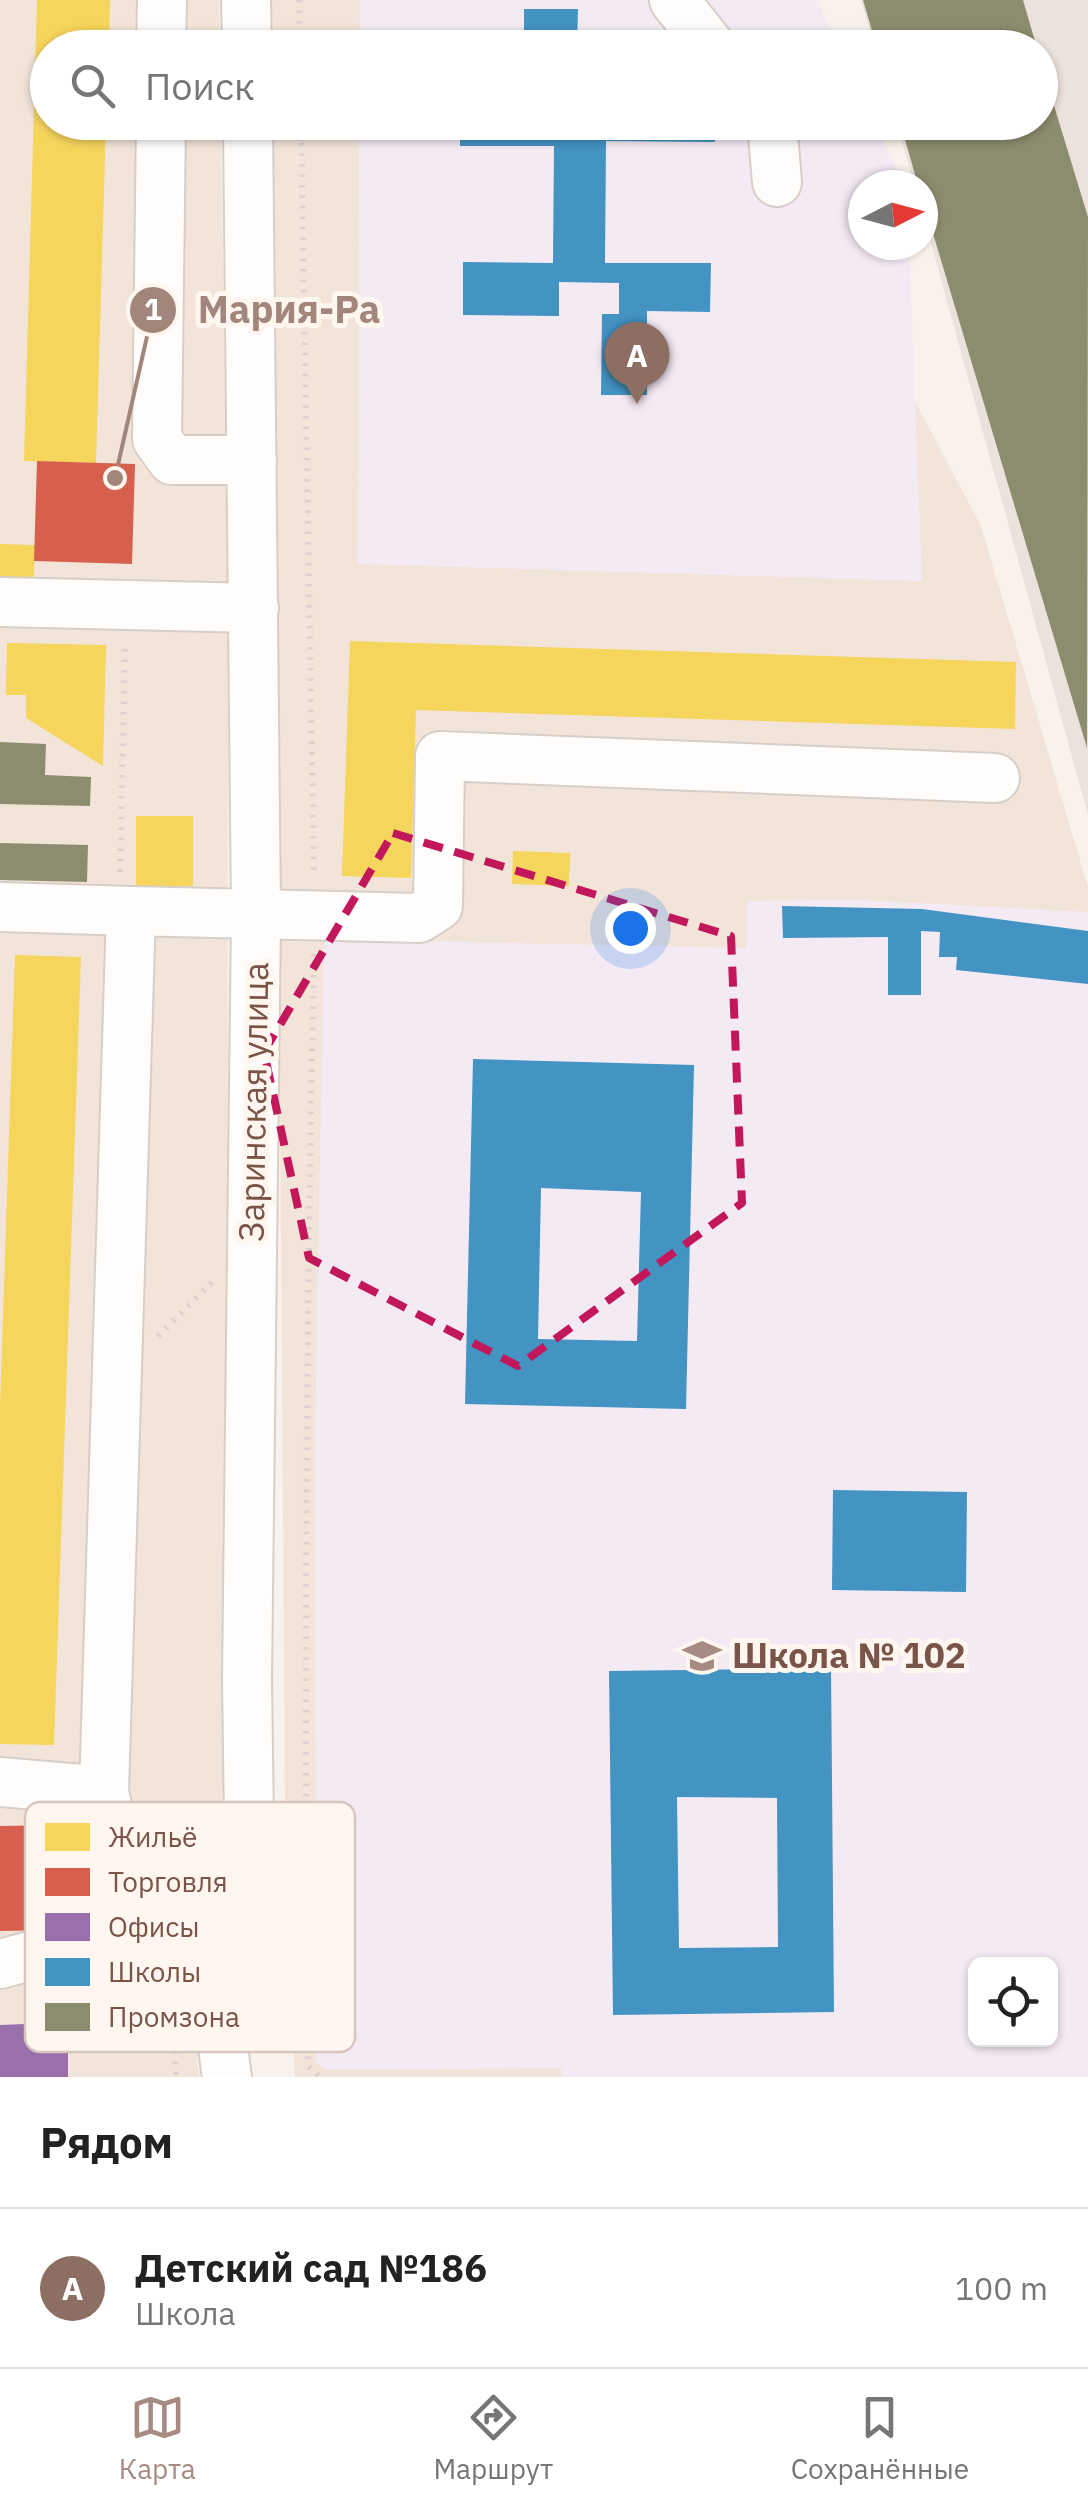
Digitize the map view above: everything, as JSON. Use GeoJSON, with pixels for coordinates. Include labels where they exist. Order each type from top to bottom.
{"type":"FeatureCollection","features":[{"type":"Feature","properties":{"kind":"street"},"geometry":{"type":"LineString","coordinates":[[162,0],[162,30]]}},
{"type":"Feature","properties":{"kind":"street"},"geometry":{"type":"LineString","coordinates":[[246,0],[247,30]]}},
{"type":"Feature","properties":{"kind":"street"},"geometry":{"type":"LineString","coordinates":[[674,0],[698,30]]}},
{"type":"Feature","properties":{"kind":"street"},"geometry":{"type":"LineString","coordinates":[[161,140],[158,439],[172,460],[252,460]]}},
{"type":"Feature","properties":{"kind":"street","name":"Заринская улица"},"geometry":{"type":"LineString","coordinates":[[248,140],[256,915],[249,1802]]}},
{"type":"Feature","properties":{"kind":"street"},"geometry":{"type":"LineString","coordinates":[[774,140],[777,182]]}},
{"type":"Feature","properties":{"kind":"street"},"geometry":{"type":"LineString","coordinates":[[0,602],[254,608]]}},
{"type":"Feature","properties":{"kind":"street"},"geometry":{"type":"LineString","coordinates":[[0,907],[419,918],[438,906],[440,756],[995,778]]}},
{"type":"Feature","properties":{"kind":"street"},"geometry":{"type":"LineString","coordinates":[[106,1802],[132,911]]}},
{"type":"Feature","properties":{"kind":"street"},"geometry":{"type":"LineString","coordinates":[[0,1782],[104,1790]]}},
{"type":"Feature","properties":{"kind":"street"},"geometry":{"type":"LineString","coordinates":[[0,1964],[25,1957]]}},
{"type":"Feature","properties":{"kind":"street","name":"Заринская улица"},"geometry":{"type":"LineString","coordinates":[[223,2052],[227,2077]]}},
{"type":"Feature","properties":{"kind":"path"},"geometry":{"type":"LineString","coordinates":[[299,0],[300,30]]}},
{"type":"Feature","properties":{"kind":"path"},"geometry":{"type":"LineString","coordinates":[[302,140],[314,917],[305,1429],[306,1802]]}},
{"type":"Feature","properties":{"kind":"path"},"geometry":{"type":"LineString","coordinates":[[125,606],[120,880],[132,911]]}},
{"type":"Feature","properties":{"kind":"path"},"geometry":{"type":"LineString","coordinates":[[118,1377],[222,1272]]}},
{"type":"Feature","properties":{"kind":"path"},"geometry":{"type":"LineString","coordinates":[[174,2052],[176,2077]]}},
{"type":"Feature","properties":{"kind":"path"},"geometry":{"type":"LineString","coordinates":[[308,2052],[308,2066],[320,2077]]}},
{"type":"Feature","properties":{"kind":"highlighted area"},"geometry":{"type":"Polygon","coordinates":[[[393,833],[731,936],[742,1203],[518,1366],[309,1258],[264,1052],[393,833]]]}},
{"type":"Feature","properties":{"kind":"shaded area"},"geometry":{"type":"Polygon","coordinates":[[[0,0],[219,0],[220,30],[30,30],[30,140],[221,140],[228,624],[227,1802],[25,1802],[25,2052],[199,2052],[200,2077],[0,2077],[0,0]]]}},
{"type":"Feature","properties":{"kind":"shaded area"},"geometry":{"type":"Polygon","coordinates":[[[272,0],[709,0],[724,30],[272,30],[272,0]]]}},
{"type":"Feature","properties":{"kind":"shaded area"},"geometry":{"type":"Polygon","coordinates":[[[360,0],[817,0],[831,30],[359,30],[360,0]]]}},
{"type":"Feature","properties":{"kind":"shaded area"},"geometry":{"type":"Polygon","coordinates":[[[861,0],[1088,0],[1088,815],[936,260],[938,170],[910,170],[901,140],[1058,140],[1058,30],[869,30],[861,0]]]}},
{"type":"Feature","properties":{"kind":"shaded area","name":"Школа № 102"},"geometry":{"type":"Polygon","coordinates":[[[273,140],[777,140],[981,526],[1088,887],[1088,2077],[295,2077],[293,2052],[355,2052],[355,1802],[285,1802],[273,140]]]}},
{"type":"Feature","properties":{"kind":"shaded area"},"geometry":{"type":"Polygon","coordinates":[[[359,140],[883,140],[898,170],[848,170],[848,260],[910,260],[922,581],[358,564],[359,140]]]}},
{"type":"Feature","properties":{"kind":"shaded area","name":"Школа № 102"},"geometry":{"type":"Polygon","coordinates":[[[859,900],[1088,912],[1088,2077],[562,2077],[561,2068],[326,2070],[316,2062],[316,2052],[355,2052],[355,1802],[316,1802],[315,1436],[324,939],[746,948],[747,901],[859,900]]]}},
{"type":"Feature","properties":{"kind":"building: Жильё"},"geometry":{"type":"Polygon","coordinates":[[[37,0],[110,0],[109,30],[36,30],[37,0]]]}},
{"type":"Feature","properties":{"kind":"building: Жильё"},"geometry":{"type":"Polygon","coordinates":[[[33,140],[105,140],[96,463],[24,461],[33,140]]]}},
{"type":"Feature","properties":{"kind":"building: Жильё"},"geometry":{"type":"Polygon","coordinates":[[[0,544],[35,545],[33,591],[0,590],[0,544]]]}},
{"type":"Feature","properties":{"kind":"building: Жильё"},"geometry":{"type":"Polygon","coordinates":[[[350,641],[1016,662],[1015,729],[416,710],[411,878],[342,876],[350,641]]]}},
{"type":"Feature","properties":{"kind":"building: Жильё"},"geometry":{"type":"Polygon","coordinates":[[[7,643],[106,645],[103,766],[26,718],[26,695],[6,695],[7,643]]]}},
{"type":"Feature","properties":{"kind":"building: Жильё"},"geometry":{"type":"Polygon","coordinates":[[[136,816],[193,816],[193,886],[136,886],[136,816]]]}},
{"type":"Feature","properties":{"kind":"building: Жильё"},"geometry":{"type":"Polygon","coordinates":[[[513,851],[570,853],[569,886],[512,884],[513,851]]]}},
{"type":"Feature","properties":{"kind":"building: Жильё"},"geometry":{"type":"Polygon","coordinates":[[[15,955],[81,957],[54,1745],[0,1744],[0,1406],[15,955]]]}},
{"type":"Feature","properties":{"kind":"building: Торговля"},"geometry":{"type":"Polygon","coordinates":[[[37,461],[135,464],[132,564],[34,561],[37,461]]]}},
{"type":"Feature","properties":{"kind":"building: Торговля"},"geometry":{"type":"Polygon","coordinates":[[[0,1826],[25,1826],[25,1931],[0,1931],[0,1826]]]}},
{"type":"Feature","properties":{"kind":"building: Офисы"},"geometry":{"type":"Polygon","coordinates":[[[0,2025],[25,2025],[25,2052],[68,2052],[68,2077],[0,2077],[0,2025]]]}},
{"type":"Feature","properties":{"kind":"building: Школы"},"geometry":{"type":"Polygon","coordinates":[[[524,9],[578,9],[577,30],[524,30],[524,9]]]}},
{"type":"Feature","properties":{"kind":"building: Школы"},"geometry":{"type":"Polygon","coordinates":[[[460,140],[715,140],[606,141],[605,263],[711,263],[710,312],[647,311],[647,395],[601,395],[602,314],[619,314],[619,283],[559,282],[559,316],[463,315],[463,262],[553,263],[554,146],[460,146],[460,140]]]}},
{"type":"Feature","properties":{"kind":"building: Школы"},"geometry":{"type":"Polygon","coordinates":[[[782,906],[922,909],[1088,931],[1088,984],[956,970],[957,957],[939,957],[940,932],[921,931],[921,995],[888,995],[888,937],[783,938],[782,906]]]}},
{"type":"Feature","properties":{"kind":"building: Школы"},"geometry":{"type":"Polygon","coordinates":[[[473,1059],[694,1065],[686,1409],[465,1404],[473,1059]],[[541,1188],[538,1339],[637,1341],[641,1192],[541,1188]]]}},
{"type":"Feature","properties":{"kind":"building: Школы"},"geometry":{"type":"Polygon","coordinates":[[[833,1490],[967,1492],[966,1592],[832,1590],[833,1490]]]}},
{"type":"Feature","properties":{"kind":"building: Школы"},"geometry":{"type":"Polygon","coordinates":[[[831,1668],[834,2012],[613,2015],[609,1671],[831,1668]],[[677,1797],[679,1948],[778,1947],[777,1798],[677,1797]]]}},
{"type":"Feature","properties":{"kind":"building: Промзона"},"geometry":{"type":"Polygon","coordinates":[[[863,0],[1023,0],[1032,30],[872,30],[863,0]]]}},
{"type":"Feature","properties":{"kind":"building: Промзона"},"geometry":{"type":"Polygon","coordinates":[[[1058,119],[1088,217],[1087,748],[938,250],[938,170],[914,170],[905,140],[1058,140],[1058,119]]]}},
{"type":"Feature","properties":{"kind":"building: Промзона"},"geometry":{"type":"Polygon","coordinates":[[[0,742],[46,744],[45,775],[91,777],[90,806],[0,804],[0,742]]]}},
{"type":"Feature","properties":{"kind":"building: Промзона"},"geometry":{"type":"Polygon","coordinates":[[[0,843],[88,845],[87,882],[0,880],[0,843]]]}},
{"type":"Feature","properties":{"kind":"place","name":"Детский сад №186"},"geometry":{"type":"Point","coordinates":[637,404]}},
{"type":"Feature","properties":{"kind":"place","name":"Мария-Ра"},"geometry":{"type":"Point","coordinates":[115,478]}},
{"type":"Feature","properties":{"kind":"place","name":"Школа № 102"},"geometry":{"type":"Point","coordinates":[702,1656]}}]}
